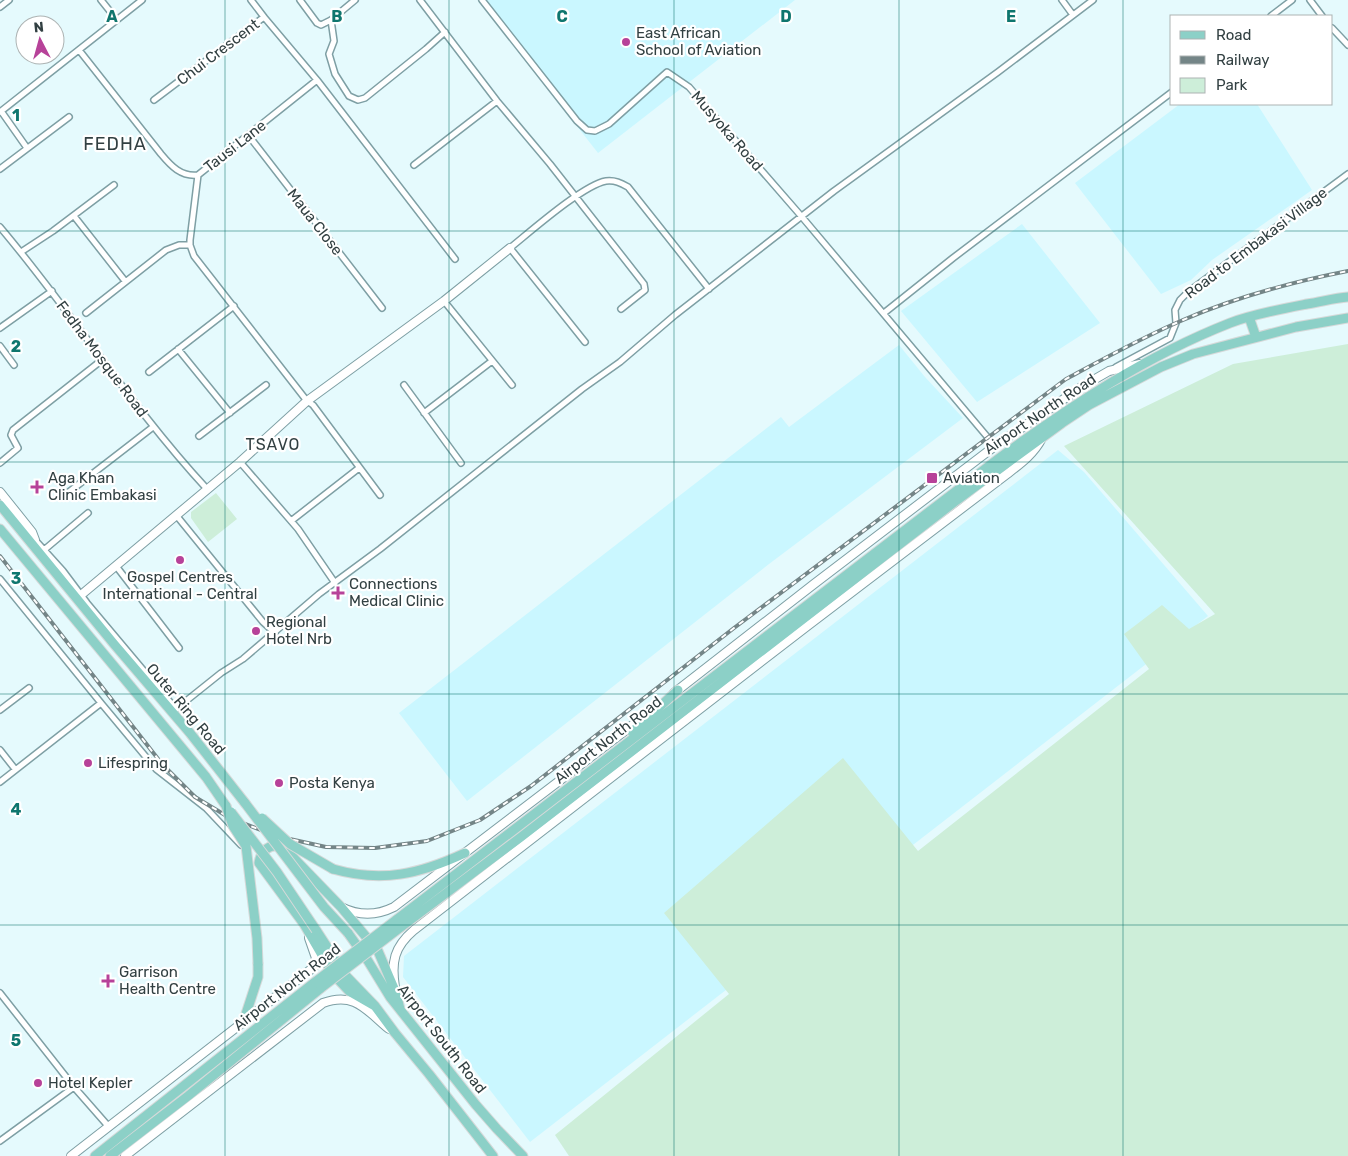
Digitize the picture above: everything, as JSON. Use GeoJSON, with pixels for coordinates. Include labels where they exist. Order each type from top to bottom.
{"type":"FeatureCollection","features":[{"type":"Feature","properties":{"kind":"main road"},"geometry":{"type":"LineString","coordinates":[[80,599],[116,566],[240,462],[307,401],[444,301],[510,248]]}},
{"type":"Feature","properties":{"kind":"main road","name":"Airport North Road"},"geometry":{"type":"LineString","coordinates":[[94,1156],[315,982],[517,834],[614,753],[1005,453],[1058,415],[1095,392],[1202,336],[1249,317],[1348,297]]}},
{"type":"Feature","properties":{"kind":"main road"},"geometry":{"type":"LineString","coordinates":[[1249,317],[1256,338]]}},
{"type":"Feature","properties":{"kind":"main road","name":"Airport North Road"},"geometry":{"type":"LineString","coordinates":[[110,1156],[517,834],[942,512],[1089,405],[1161,367],[1194,354],[1296,327],[1348,318]]}},
{"type":"Feature","properties":{"kind":"main road","name":"Airport North Road"},"geometry":{"type":"LineString","coordinates":[[341,907],[362,914],[375,914],[386,911],[433,878],[995,446],[1082,386],[1109,371],[1150,362]]}},
{"type":"Feature","properties":{"kind":"main road","name":"Airport North Road"},"geometry":{"type":"LineString","coordinates":[[396,993],[394,963],[397,950],[404,939],[1021,463],[1038,446],[1043,437]]}},
{"type":"Feature","properties":{"kind":"main road"},"geometry":{"type":"LineString","coordinates":[[0,492],[32,532],[34,542]]}},
{"type":"Feature","properties":{"kind":"main road","name":"Outer Ring Road"},"geometry":{"type":"LineString","coordinates":[[0,504],[34,542],[190,733],[324,907],[348,933]]}},
{"type":"Feature","properties":{"kind":"main road","name":"Outer Ring Road"},"geometry":{"type":"LineString","coordinates":[[0,529],[206,777],[282,879],[328,948]]}},
{"type":"Feature","properties":{"kind":"main road"},"geometry":{"type":"LineString","coordinates":[[614,753],[635,730],[678,690]]}},
{"type":"Feature","properties":{"kind":"main road"},"geometry":{"type":"LineString","coordinates":[[245,803],[290,844],[333,869],[349,874],[394,876],[429,868],[465,853]]}},
{"type":"Feature","properties":{"kind":"main road"},"geometry":{"type":"LineString","coordinates":[[226,806],[233,826],[246,846],[257,938],[258,977],[243,1023]]}},
{"type":"Feature","properties":{"kind":"main road"},"geometry":{"type":"LineString","coordinates":[[375,1006],[349,990],[333,974],[304,924],[259,863],[267,848],[274,846],[283,847],[341,907],[378,951],[396,993],[400,1009]]}},
{"type":"Feature","properties":{"kind":"main road","name":"Airport North Road"},"geometry":{"type":"LineString","coordinates":[[71,1156],[314,967],[316,958],[304,924]]}},
{"type":"Feature","properties":{"kind":"main road","name":"Airport South Road"},"geometry":{"type":"LineString","coordinates":[[348,933],[390,997],[476,1105],[523,1156]]}},
{"type":"Feature","properties":{"kind":"main road","name":"Airport South Road"},"geometry":{"type":"LineString","coordinates":[[328,948],[346,976],[375,1006],[493,1156]]}},
{"type":"Feature","properties":{"kind":"main road"},"geometry":{"type":"LineString","coordinates":[[125,1156],[302,1018],[323,1004],[340,999],[355,1002],[369,1010],[395,1033]]}},
{"type":"Feature","properties":{"kind":"street"},"geometry":{"type":"LineString","coordinates":[[0,7],[9,0]]}},
{"type":"Feature","properties":{"kind":"street"},"geometry":{"type":"LineString","coordinates":[[101,0],[117,20]]}},
{"type":"Feature","properties":{"kind":"street"},"geometry":{"type":"LineString","coordinates":[[27,148],[1,111],[142,0]]}},
{"type":"Feature","properties":{"kind":"street","name":"Chui Crescent"},"geometry":{"type":"LineString","coordinates":[[154,100],[264,17],[251,0]]}},
{"type":"Feature","properties":{"kind":"street"},"geometry":{"type":"LineString","coordinates":[[300,0],[316,23],[321,25],[331,20],[354,0]]}},
{"type":"Feature","properties":{"kind":"street"},"geometry":{"type":"LineString","coordinates":[[420,0],[497,101],[576,196],[646,288],[644,292],[621,309]]}},
{"type":"Feature","properties":{"kind":"street","name":"Musyoka Road"},"geometry":{"type":"LineString","coordinates":[[482,0],[587,130],[600,130],[609,124],[667,72],[689,87],[802,217]]}},
{"type":"Feature","properties":{"kind":"street"},"geometry":{"type":"LineString","coordinates":[[1062,0],[1073,15]]}},
{"type":"Feature","properties":{"kind":"street"},"geometry":{"type":"LineString","coordinates":[[34,542],[44,550],[80,599],[176,709],[275,633],[298,611],[380,549],[582,389],[620,362],[675,316],[834,191],[998,72],[1093,0]]}},
{"type":"Feature","properties":{"kind":"street"},"geometry":{"type":"LineString","coordinates":[[1272,15],[1292,0]]}},
{"type":"Feature","properties":{"kind":"street"},"geometry":{"type":"LineString","coordinates":[[1310,0],[1321,15]]}},
{"type":"Feature","properties":{"kind":"street"},"geometry":{"type":"LineString","coordinates":[[264,17],[317,80],[455,259]]}},
{"type":"Feature","properties":{"kind":"street"},"geometry":{"type":"LineString","coordinates":[[331,20],[334,41],[329,54],[335,74],[349,96],[358,100],[366,98],[445,32]]}},
{"type":"Feature","properties":{"kind":"street"},"geometry":{"type":"LineString","coordinates":[[1333,29],[1348,45]]}},
{"type":"Feature","properties":{"kind":"street","name":"Tausi Lane"},"geometry":{"type":"LineString","coordinates":[[79,50],[173,167],[190,176],[198,175],[317,80]]}},
{"type":"Feature","properties":{"kind":"street"},"geometry":{"type":"LineString","coordinates":[[884,313],[953,258],[1170,94]]}},
{"type":"Feature","properties":{"kind":"street"},"geometry":{"type":"LineString","coordinates":[[414,166],[497,101]]}},
{"type":"Feature","properties":{"kind":"street"},"geometry":{"type":"LineString","coordinates":[[0,169],[69,117]]}},
{"type":"Feature","properties":{"kind":"street","name":"Maua Close"},"geometry":{"type":"LineString","coordinates":[[249,136],[382,308]]}},
{"type":"Feature","properties":{"kind":"street","name":"Road to Embakasi Village"},"geometry":{"type":"LineString","coordinates":[[1109,371],[1170,338],[1176,323],[1175,310],[1180,300],[1188,292],[1348,174]]}},
{"type":"Feature","properties":{"kind":"street"},"geometry":{"type":"LineString","coordinates":[[198,175],[190,245],[194,256],[307,401],[313,404],[380,495]]}},
{"type":"Feature","properties":{"kind":"street"},"geometry":{"type":"LineString","coordinates":[[585,342],[510,248],[576,196],[601,182],[621,183],[628,187],[709,289]]}},
{"type":"Feature","properties":{"kind":"street"},"geometry":{"type":"LineString","coordinates":[[21,252],[74,216],[114,184]]}},
{"type":"Feature","properties":{"kind":"street"},"geometry":{"type":"LineString","coordinates":[[74,216],[125,282]]}},
{"type":"Feature","properties":{"kind":"street"},"geometry":{"type":"LineString","coordinates":[[802,217],[995,446]]}},
{"type":"Feature","properties":{"kind":"street","name":"Fedha Mosque Road"},"geometry":{"type":"LineString","coordinates":[[0,227],[52,291],[153,427],[177,457],[207,489]]}},
{"type":"Feature","properties":{"kind":"street"},"geometry":{"type":"LineString","coordinates":[[86,313],[166,250],[179,245],[190,245]]}},
{"type":"Feature","properties":{"kind":"street"},"geometry":{"type":"LineString","coordinates":[[0,328],[52,291]]}},
{"type":"Feature","properties":{"kind":"street"},"geometry":{"type":"LineString","coordinates":[[444,301],[512,385]]}},
{"type":"Feature","properties":{"kind":"street"},"geometry":{"type":"LineString","coordinates":[[150,372],[234,306]]}},
{"type":"Feature","properties":{"kind":"street"},"geometry":{"type":"LineString","coordinates":[[0,346],[14,365]]}},
{"type":"Feature","properties":{"kind":"street"},"geometry":{"type":"LineString","coordinates":[[178,349],[230,413]]}},
{"type":"Feature","properties":{"kind":"street"},"geometry":{"type":"LineString","coordinates":[[0,463],[18,448],[11,435],[13,430],[102,360]]}},
{"type":"Feature","properties":{"kind":"street"},"geometry":{"type":"LineString","coordinates":[[424,413],[492,361]]}},
{"type":"Feature","properties":{"kind":"street"},"geometry":{"type":"LineString","coordinates":[[199,436],[266,385]]}},
{"type":"Feature","properties":{"kind":"street"},"geometry":{"type":"LineString","coordinates":[[404,385],[460,463]]}},
{"type":"Feature","properties":{"kind":"street"},"geometry":{"type":"LineString","coordinates":[[65,495],[153,427]]}},
{"type":"Feature","properties":{"kind":"street"},"geometry":{"type":"LineString","coordinates":[[240,462],[306,539],[335,583]]}},
{"type":"Feature","properties":{"kind":"street"},"geometry":{"type":"LineString","coordinates":[[291,521],[359,468]]}},
{"type":"Feature","properties":{"kind":"street"},"geometry":{"type":"LineString","coordinates":[[44,550],[88,513]]}},
{"type":"Feature","properties":{"kind":"street"},"geometry":{"type":"LineString","coordinates":[[176,515],[263,622],[275,633]]}},
{"type":"Feature","properties":{"kind":"street"},"geometry":{"type":"LineString","coordinates":[[116,566],[179,648]]}},
{"type":"Feature","properties":{"kind":"street"},"geometry":{"type":"LineString","coordinates":[[0,579],[156,769],[206,808],[259,863]]}},
{"type":"Feature","properties":{"kind":"street"},"geometry":{"type":"LineString","coordinates":[[0,710],[29,688]]}},
{"type":"Feature","properties":{"kind":"street"},"geometry":{"type":"LineString","coordinates":[[0,782],[101,703]]}},
{"type":"Feature","properties":{"kind":"street"},"geometry":{"type":"LineString","coordinates":[[0,750],[15,769]]}},
{"type":"Feature","properties":{"kind":"street"},"geometry":{"type":"LineString","coordinates":[[0,994],[74,1087],[109,1127]]}},
{"type":"Feature","properties":{"kind":"street"},"geometry":{"type":"LineString","coordinates":[[0,1141],[74,1087]]}},
{"type":"Feature","properties":{"kind":"shaded area","name":"East African School of Aviation"},"geometry":{"type":"Polygon","coordinates":[[[478,0],[795,0],[598,153],[478,0]]]}},
{"type":"Feature","properties":{"kind":"shaded area"},"geometry":{"type":"Polygon","coordinates":[[[1179,105],[1258,105],[1312,190],[1212,260],[1191,280],[1161,294],[1075,183],[1179,105]]]}},
{"type":"Feature","properties":{"kind":"shaded area"},"geometry":{"type":"Polygon","coordinates":[[[1022,224],[1100,323],[977,402],[901,311],[1022,224]]]}},
{"type":"Feature","properties":{"kind":"shaded area"},"geometry":{"type":"Polygon","coordinates":[[[899,345],[925,377],[963,418],[769,564],[467,801],[399,713],[781,417],[789,427],[899,345]]]}},
{"type":"Feature","properties":{"kind":"shaded area"},"geometry":{"type":"Polygon","coordinates":[[[1058,450],[1084,472],[1208,616],[530,1142],[403,977],[404,956],[1058,450]]]}},
{"type":"Feature","properties":{"kind":"green space"},"geometry":{"type":"Polygon","coordinates":[[[1348,344],[1348,1156],[569,1156],[555,1135],[729,994],[664,913],[843,758],[918,851],[1149,669],[1124,634],[1162,605],[1189,629],[1215,614],[1064,446],[1233,364],[1348,344]]]}},
{"type":"Feature","properties":{"kind":"green space"},"geometry":{"type":"Polygon","coordinates":[[[216,493],[237,519],[208,542],[191,518],[191,512],[216,493]]]}},
{"type":"Feature","properties":{"kind":"railway"},"geometry":{"type":"LineString","coordinates":[[0,556],[162,764],[195,797],[230,818],[276,836],[326,847],[375,848],[427,841],[480,820],[531,786],[734,628],[1066,379],[1168,327],[1223,304],[1264,291],[1348,271]]}},
{"type":"Feature","properties":{"kind":"place","name":"East African School of Aviation"},"geometry":{"type":"Point","coordinates":[626,42]}},
{"type":"Feature","properties":{"kind":"place","name":"Aviation"},"geometry":{"type":"Point","coordinates":[932,478]}},
{"type":"Feature","properties":{"kind":"place","name":"Aga Khan Clinic Embakasi"},"geometry":{"type":"Point","coordinates":[37,487]}},
{"type":"Feature","properties":{"kind":"place","name":"Gospel Centres International - Central"},"geometry":{"type":"Point","coordinates":[180,560]}},
{"type":"Feature","properties":{"kind":"place","name":"Connections Medical Clinic"},"geometry":{"type":"Point","coordinates":[338,593]}},
{"type":"Feature","properties":{"kind":"place","name":"Regional Hotel Nrb"},"geometry":{"type":"Point","coordinates":[256,631]}},
{"type":"Feature","properties":{"kind":"place","name":"Lifespring"},"geometry":{"type":"Point","coordinates":[88,763]}},
{"type":"Feature","properties":{"kind":"place","name":"Posta Kenya"},"geometry":{"type":"Point","coordinates":[279,783]}},
{"type":"Feature","properties":{"kind":"place","name":"Garrison Health Centre"},"geometry":{"type":"Point","coordinates":[108,981]}},
{"type":"Feature","properties":{"kind":"place","name":"Hotel Kepler"},"geometry":{"type":"Point","coordinates":[38,1083]}},
{"type":"Feature","properties":{"kind":"district","name":"FEDHA"},"geometry":{"type":"Point","coordinates":[115,144]}},
{"type":"Feature","properties":{"kind":"district","name":"TSAVO"},"geometry":{"type":"Point","coordinates":[273,444]}}]}
